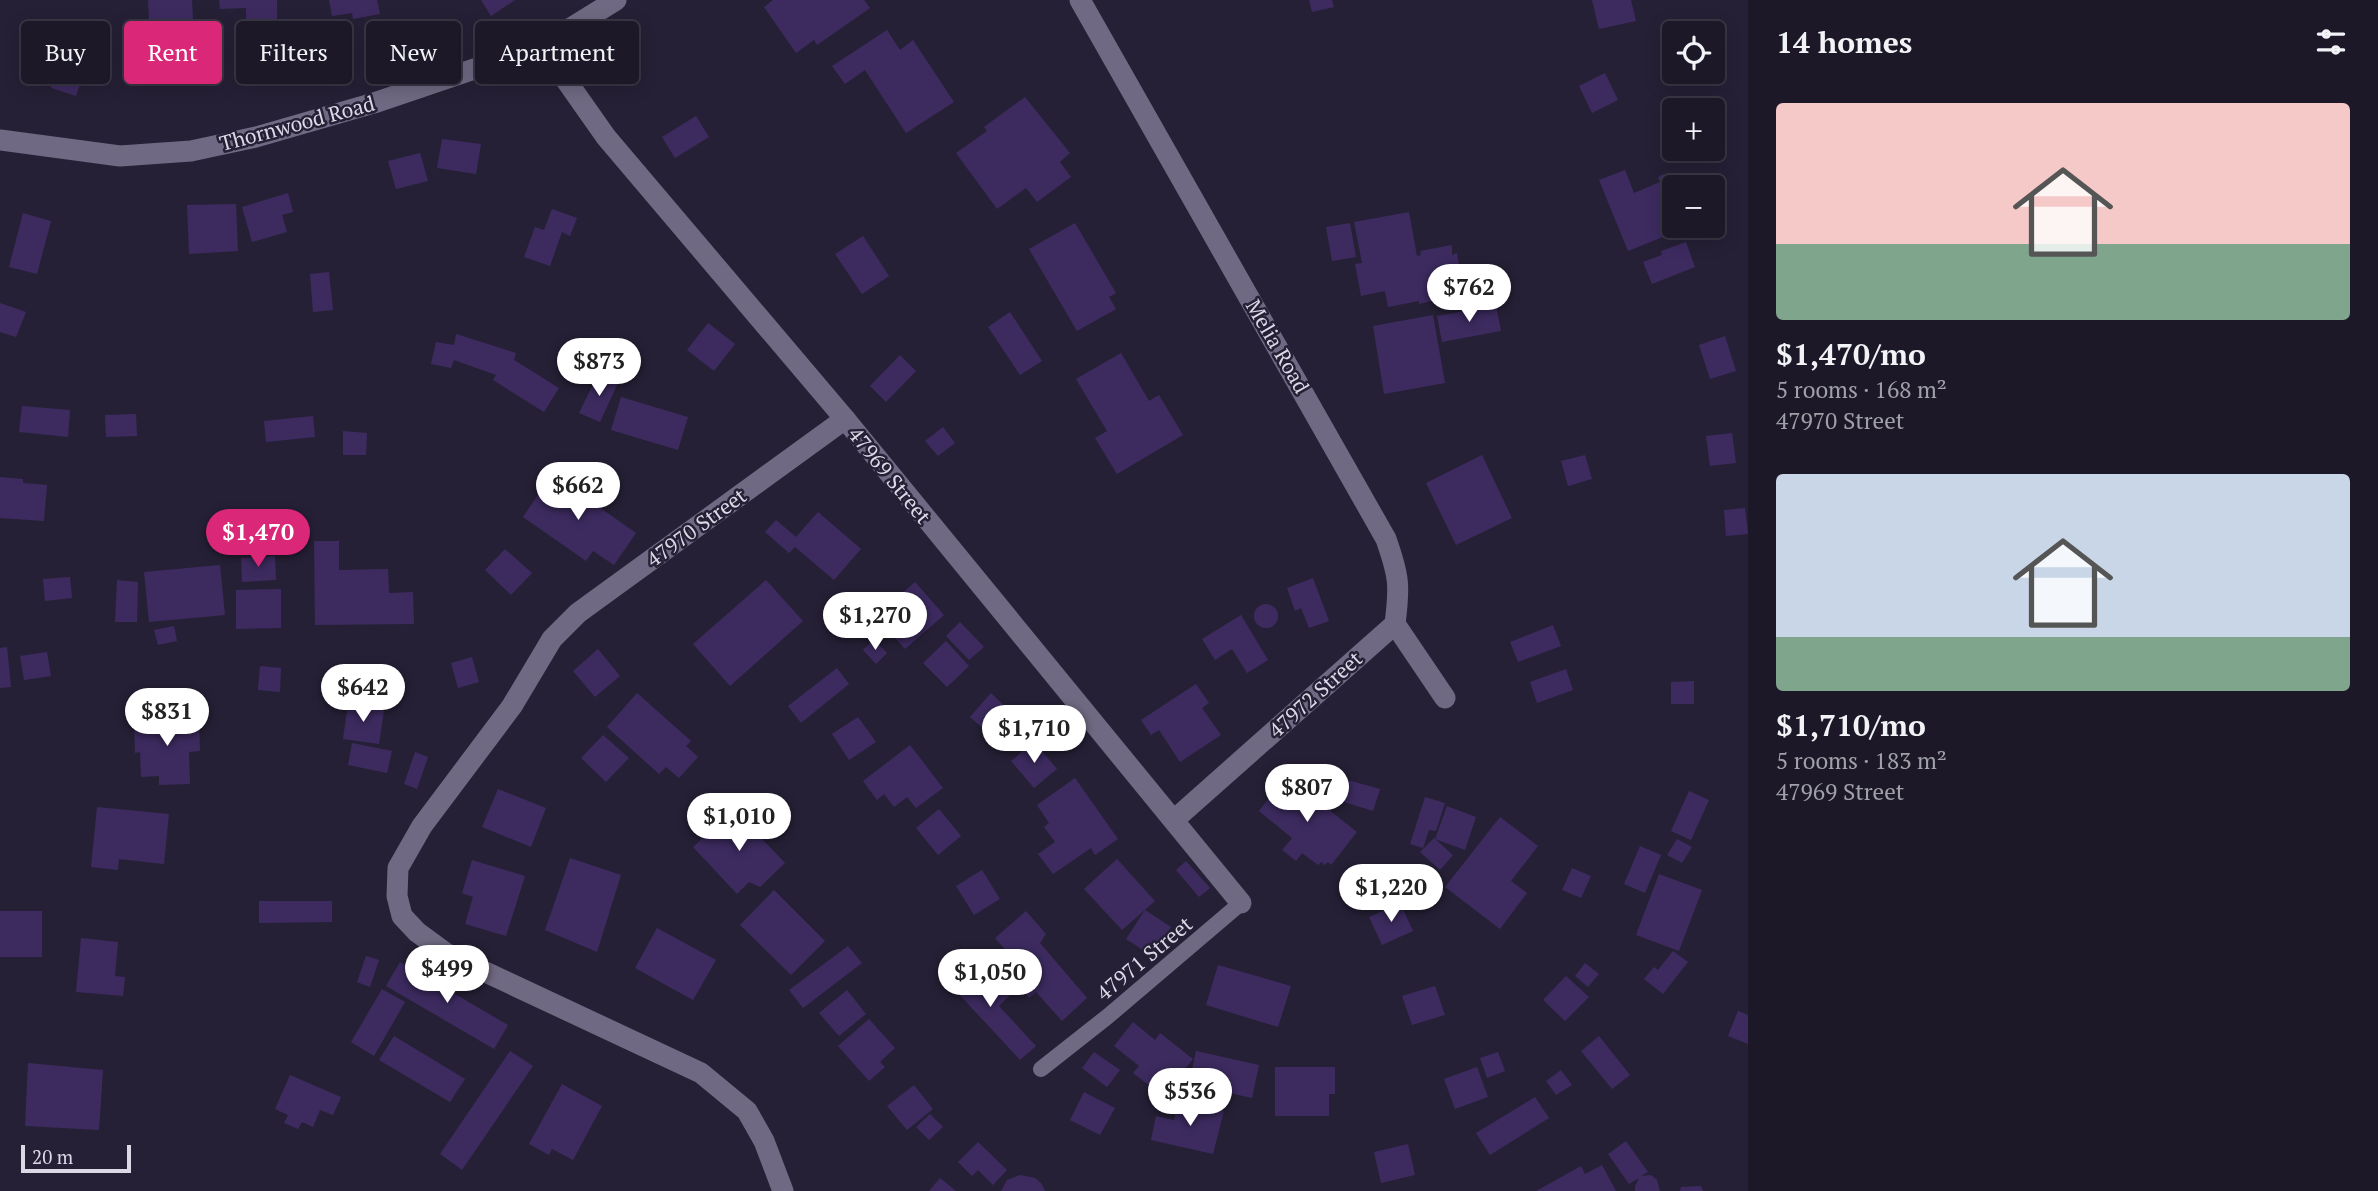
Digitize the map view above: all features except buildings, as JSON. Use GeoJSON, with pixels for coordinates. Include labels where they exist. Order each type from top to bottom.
{"type":"FeatureCollection","features":[{"type":"Feature","properties":{"kind":"street","name":"Thornwood Road"},"geometry":{"type":"LineString","coordinates":[[582,21],[616,0]]}},
{"type":"Feature","properties":{"kind":"street","name":"Melia Road"},"geometry":{"type":"LineString","coordinates":[[1080,0],[1386,539],[1398,573],[1399,595],[1395,624]]}},
{"type":"Feature","properties":{"kind":"street","name":"Thornwood Road"},"geometry":{"type":"LineString","coordinates":[[0,140],[120,156],[191,151],[256,137],[374,103],[475,69]]}},
{"type":"Feature","properties":{"kind":"street","name":"47969 Street"},"geometry":{"type":"LineString","coordinates":[[569,84],[606,137],[845,419],[1241,903]]}},
{"type":"Feature","properties":{"kind":"street","name":"47970 Street"},"geometry":{"type":"LineString","coordinates":[[783,1191],[764,1142],[747,1111],[701,1073],[447,954],[417,932],[402,916],[397,896],[398,868],[422,826],[512,706],[552,639],[578,613],[845,419]]}},
{"type":"Feature","properties":{"kind":"street"},"geometry":{"type":"LineString","coordinates":[[1395,624],[1445,698]]}},
{"type":"Feature","properties":{"kind":"street","name":"47972 Street"},"geometry":{"type":"LineString","coordinates":[[1174,820],[1395,624]]}},
{"type":"Feature","properties":{"kind":"lane","name":"47971 Street"},"geometry":{"type":"LineString","coordinates":[[1041,1069],[1107,1017],[1241,903]]}}]}
